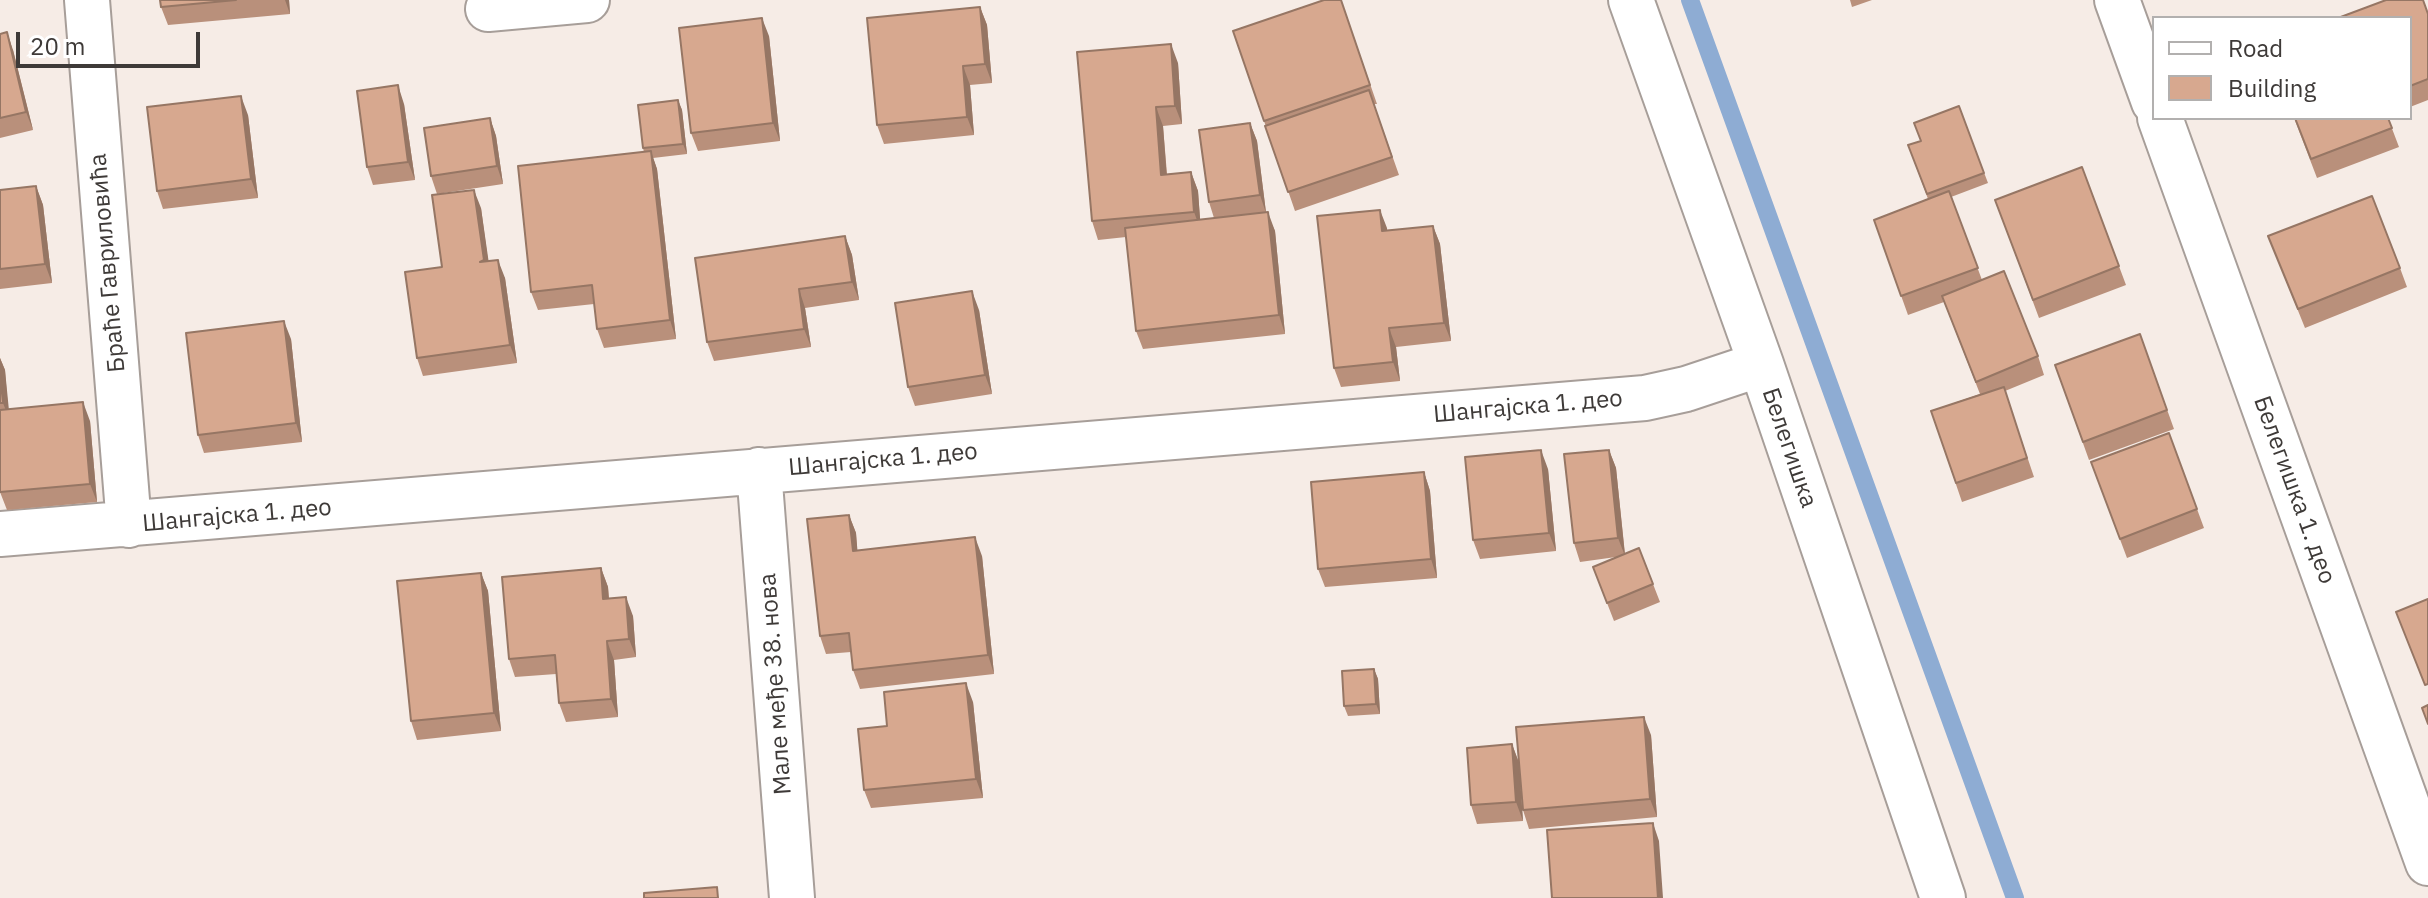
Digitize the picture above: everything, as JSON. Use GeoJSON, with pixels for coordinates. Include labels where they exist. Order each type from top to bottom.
{"type":"FeatureCollection","features":[{"type":"Feature","properties":{"kind":"street","name":"Браће Гавриловића"},"geometry":{"type":"LineString","coordinates":[[87,0],[129,525]]}},
{"type":"Feature","properties":{"kind":"street"},"geometry":{"type":"LineString","coordinates":[[488,9],[587,0]]}},
{"type":"Feature","properties":{"kind":"street","name":"Белегишка"},"geometry":{"type":"LineString","coordinates":[[1631,0],[1761,364],[1943,898]]}},
{"type":"Feature","properties":{"kind":"street"},"geometry":{"type":"LineString","coordinates":[[2117,0],[2152,96]]}},
{"type":"Feature","properties":{"kind":"street","name":"Белегишка 1. део"},"geometry":{"type":"LineString","coordinates":[[2161,120],[2428,863]]}},
{"type":"Feature","properties":{"kind":"street","name":"Шангајска 1. део"},"geometry":{"type":"LineString","coordinates":[[0,534],[1645,398],[1686,389],[1761,364]]}},
{"type":"Feature","properties":{"kind":"street","name":"Мале међе 38. нова"},"geometry":{"type":"LineString","coordinates":[[759,470],[792,898]]}},
{"type":"Feature","properties":{"kind":"building"},"geometry":{"type":"Polygon","coordinates":[[[160,0],[236,0],[161,7],[160,0]]]}},
{"type":"Feature","properties":{"kind":"building"},"geometry":{"type":"Polygon","coordinates":[[[1324,0],[1341,0],[1370,85],[1264,121],[1233,31],[1324,0]]]}},
{"type":"Feature","properties":{"kind":"building"},"geometry":{"type":"Polygon","coordinates":[[[2386,0],[2423,0],[2428,14],[2428,79],[2412,85],[2412,16],[2343,16],[2386,0]]]}},
{"type":"Feature","properties":{"kind":"building"},"geometry":{"type":"Polygon","coordinates":[[[980,7],[985,64],[963,66],[967,117],[877,125],[867,18],[980,7]]]}},
{"type":"Feature","properties":{"kind":"building"},"geometry":{"type":"Polygon","coordinates":[[[762,18],[773,123],[691,133],[679,28],[762,18]]]}},
{"type":"Feature","properties":{"kind":"building"},"geometry":{"type":"Polygon","coordinates":[[[7,32],[26,112],[0,118],[0,34],[7,32]]]}},
{"type":"Feature","properties":{"kind":"building"},"geometry":{"type":"Polygon","coordinates":[[[1171,44],[1175,106],[1156,107],[1161,175],[1191,172],[1194,212],[1092,221],[1077,52],[1171,44]]]}},
{"type":"Feature","properties":{"kind":"building"},"geometry":{"type":"Polygon","coordinates":[[[398,85],[408,162],[367,167],[357,91],[398,85]]]}},
{"type":"Feature","properties":{"kind":"building"},"geometry":{"type":"Polygon","coordinates":[[[1369,90],[1392,157],[1288,192],[1265,126],[1369,90]]]}},
{"type":"Feature","properties":{"kind":"building"},"geometry":{"type":"Polygon","coordinates":[[[241,96],[251,179],[157,191],[147,107],[241,96]]]}},
{"type":"Feature","properties":{"kind":"building"},"geometry":{"type":"Polygon","coordinates":[[[678,100],[683,144],[643,148],[638,105],[678,100]]]}},
{"type":"Feature","properties":{"kind":"building"},"geometry":{"type":"Polygon","coordinates":[[[1959,106],[1984,173],[1927,194],[1908,145],[1921,141],[1914,123],[1959,106]]]}},
{"type":"Feature","properties":{"kind":"building"},"geometry":{"type":"Polygon","coordinates":[[[490,118],[497,166],[431,176],[424,128],[490,118]]]}},
{"type":"Feature","properties":{"kind":"building"},"geometry":{"type":"Polygon","coordinates":[[[2296,120],[2389,120],[2392,128],[2311,159],[2296,120]]]}},
{"type":"Feature","properties":{"kind":"building"},"geometry":{"type":"Polygon","coordinates":[[[1250,123],[1260,195],[1209,202],[1199,130],[1250,123]]]}},
{"type":"Feature","properties":{"kind":"building"},"geometry":{"type":"Polygon","coordinates":[[[651,151],[670,320],[597,329],[592,285],[531,292],[518,166],[651,151]]]}},
{"type":"Feature","properties":{"kind":"building"},"geometry":{"type":"Polygon","coordinates":[[[2082,167],[2119,266],[2033,300],[1995,200],[2082,167]]]}},
{"type":"Feature","properties":{"kind":"building"},"geometry":{"type":"Polygon","coordinates":[[[36,186],[45,264],[0,269],[0,190],[36,186]]]}},
{"type":"Feature","properties":{"kind":"building"},"geometry":{"type":"Polygon","coordinates":[[[474,190],[484,260],[480,262],[498,260],[510,345],[417,358],[405,272],[442,267],[432,195],[474,190]]]}},
{"type":"Feature","properties":{"kind":"building"},"geometry":{"type":"Polygon","coordinates":[[[1949,191],[1978,268],[1901,296],[1874,220],[1949,191]]]}},
{"type":"Feature","properties":{"kind":"building"},"geometry":{"type":"Polygon","coordinates":[[[2372,196],[2400,268],[2298,309],[2268,236],[2372,196]]]}},
{"type":"Feature","properties":{"kind":"building"},"geometry":{"type":"Polygon","coordinates":[[[1380,210],[1382,231],[1433,226],[1444,323],[1389,328],[1393,362],[1334,368],[1317,216],[1380,210]]]}},
{"type":"Feature","properties":{"kind":"building"},"geometry":{"type":"Polygon","coordinates":[[[1268,212],[1279,315],[1136,331],[1125,228],[1268,212]]]}},
{"type":"Feature","properties":{"kind":"building"},"geometry":{"type":"Polygon","coordinates":[[[845,236],[852,282],[799,289],[804,329],[707,342],[695,258],[845,236]]]}},
{"type":"Feature","properties":{"kind":"building"},"geometry":{"type":"Polygon","coordinates":[[[2004,271],[2038,356],[1976,382],[1942,296],[2004,271]]]}},
{"type":"Feature","properties":{"kind":"building"},"geometry":{"type":"Polygon","coordinates":[[[972,291],[985,375],[908,387],[895,303],[972,291]]]}},
{"type":"Feature","properties":{"kind":"building"},"geometry":{"type":"Polygon","coordinates":[[[284,321],[296,423],[198,435],[186,333],[284,321]]]}},
{"type":"Feature","properties":{"kind":"building"},"geometry":{"type":"Polygon","coordinates":[[[2140,334],[2167,410],[2083,442],[2055,365],[2140,334]]]}},
{"type":"Feature","properties":{"kind":"building"},"geometry":{"type":"Polygon","coordinates":[[[0,374],[3,403],[0,403],[0,374]]]}},
{"type":"Feature","properties":{"kind":"building"},"geometry":{"type":"Polygon","coordinates":[[[2004,387],[2027,458],[1956,483],[1931,411],[2004,387]]]}},
{"type":"Feature","properties":{"kind":"building"},"geometry":{"type":"Polygon","coordinates":[[[83,402],[90,484],[0,492],[0,410],[83,402]]]}},
{"type":"Feature","properties":{"kind":"building"},"geometry":{"type":"Polygon","coordinates":[[[2169,433],[2197,509],[2120,539],[2091,462],[2169,433]]]}},
{"type":"Feature","properties":{"kind":"building"},"geometry":{"type":"Polygon","coordinates":[[[1541,450],[1549,533],[1473,540],[1465,457],[1541,450]]]}},
{"type":"Feature","properties":{"kind":"building"},"geometry":{"type":"Polygon","coordinates":[[[1609,450],[1618,538],[1574,543],[1564,454],[1609,450]]]}},
{"type":"Feature","properties":{"kind":"building"},"geometry":{"type":"Polygon","coordinates":[[[1424,472],[1431,559],[1318,569],[1311,482],[1424,472]]]}},
{"type":"Feature","properties":{"kind":"building"},"geometry":{"type":"Polygon","coordinates":[[[849,515],[853,551],[975,537],[988,655],[853,670],[849,633],[820,636],[807,519],[849,515]]]}},
{"type":"Feature","properties":{"kind":"building"},"geometry":{"type":"Polygon","coordinates":[[[1639,548],[1653,584],[1607,603],[1593,567],[1639,548]]]}},
{"type":"Feature","properties":{"kind":"building"},"geometry":{"type":"Polygon","coordinates":[[[601,568],[603,599],[626,597],[629,639],[607,641],[611,699],[559,703],[555,655],[509,659],[502,577],[601,568]]]}},
{"type":"Feature","properties":{"kind":"building"},"geometry":{"type":"Polygon","coordinates":[[[481,573],[494,713],[411,721],[397,581],[481,573]]]}},
{"type":"Feature","properties":{"kind":"building"},"geometry":{"type":"Polygon","coordinates":[[[2428,599],[2428,684],[2425,685],[2396,612],[2428,599]]]}},
{"type":"Feature","properties":{"kind":"building"},"geometry":{"type":"Polygon","coordinates":[[[1374,669],[1376,704],[1344,706],[1342,671],[1374,669]]]}},
{"type":"Feature","properties":{"kind":"building"},"geometry":{"type":"Polygon","coordinates":[[[966,683],[976,779],[864,790],[858,729],[887,726],[884,692],[966,683]]]}},
{"type":"Feature","properties":{"kind":"building"},"geometry":{"type":"Polygon","coordinates":[[[2428,705],[2428,724],[2422,708],[2428,705]]]}},
{"type":"Feature","properties":{"kind":"building"},"geometry":{"type":"Polygon","coordinates":[[[1644,717],[1650,799],[1523,810],[1516,727],[1644,717]]]}},
{"type":"Feature","properties":{"kind":"building"},"geometry":{"type":"Polygon","coordinates":[[[1512,744],[1516,802],[1471,805],[1467,748],[1512,744]]]}},
{"type":"Feature","properties":{"kind":"building"},"geometry":{"type":"Polygon","coordinates":[[[1653,823],[1658,898],[1552,898],[1547,830],[1653,823]]]}},
{"type":"Feature","properties":{"kind":"building"},"geometry":{"type":"Polygon","coordinates":[[[717,887],[718,898],[644,898],[644,893],[717,887]]]}},
{"type":"Feature","properties":{"kind":"waterway"},"geometry":{"type":"LineString","coordinates":[[1690,0],[2015,898]]}}]}
